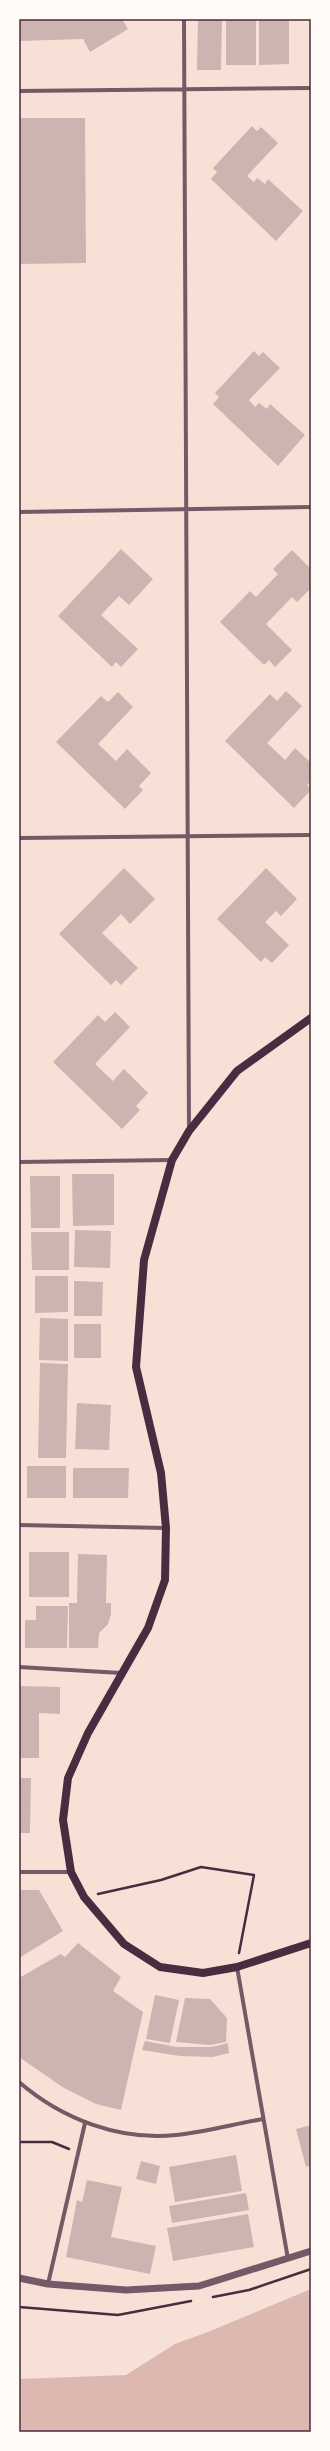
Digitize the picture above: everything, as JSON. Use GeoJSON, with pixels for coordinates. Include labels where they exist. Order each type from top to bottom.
{"type":"FeatureCollection","features":[{"type":"Feature","properties":{"kind":"main road"},"geometry":{"type":"LineString","coordinates":[[311,1018],[237,1071],[189,1131],[172,1160],[144,1260],[136,1367],[161,1473],[166,1528],[165,1580],[148,1628],[88,1733],[68,1778],[63,1820],[71,1872],[84,1897],[124,1944],[160,1967],[203,1973],[237,1967],[311,1943]]}},
{"type":"Feature","properties":{"kind":"street"},"geometry":{"type":"LineString","coordinates":[[184,19],[189,1131]]}},
{"type":"Feature","properties":{"kind":"street"},"geometry":{"type":"LineString","coordinates":[[19,91],[311,88]]}},
{"type":"Feature","properties":{"kind":"street"},"geometry":{"type":"LineString","coordinates":[[19,512],[311,507]]}},
{"type":"Feature","properties":{"kind":"street"},"geometry":{"type":"LineString","coordinates":[[19,838],[311,835]]}},
{"type":"Feature","properties":{"kind":"street"},"geometry":{"type":"LineString","coordinates":[[19,1162],[172,1160]]}},
{"type":"Feature","properties":{"kind":"street"},"geometry":{"type":"LineString","coordinates":[[19,1525],[166,1528]]}},
{"type":"Feature","properties":{"kind":"street"},"geometry":{"type":"LineString","coordinates":[[19,1667],[122,1674]]}},
{"type":"Feature","properties":{"kind":"street"},"geometry":{"type":"LineString","coordinates":[[19,1872],[71,1872]]}},
{"type":"Feature","properties":{"kind":"street"},"geometry":{"type":"LineString","coordinates":[[237,1967],[288,2260]]}},
{"type":"Feature","properties":{"kind":"street"},"geometry":{"type":"LineString","coordinates":[[19,2082],[55,2108],[85,2123],[131,2135],[176,2135],[263,2119]]}},
{"type":"Feature","properties":{"kind":"street"},"geometry":{"type":"LineString","coordinates":[[48,2284],[85,2123]]}},
{"type":"Feature","properties":{"kind":"street"},"geometry":{"type":"LineString","coordinates":[[19,2278],[48,2284],[126,2290],[200,2286],[288,2260],[311,2251]]}},
{"type":"Feature","properties":{"kind":"path"},"geometry":{"type":"LineString","coordinates":[[84,1897],[161,1880],[202,1867],[254,1875],[242,1927],[237,1967]]}},
{"type":"Feature","properties":{"kind":"path"},"geometry":{"type":"LineString","coordinates":[[19,2142],[52,2142],[78,2154]]}},
{"type":"Feature","properties":{"kind":"shaded area"},"geometry":{"type":"Polygon","coordinates":[[[311,2289],[311,2432],[19,2432],[19,2379],[126,2375],[175,2344],[208,2332],[311,2289]]]}},
{"type":"Feature","properties":{"kind":"building"},"geometry":{"type":"Polygon","coordinates":[[[19,19],[122,19],[128,29],[90,52],[83,39],[19,41],[19,19]]]}},
{"type":"Feature","properties":{"kind":"building"},"geometry":{"type":"Polygon","coordinates":[[[198,19],[222,19],[221,70],[197,70],[198,19]]]}},
{"type":"Feature","properties":{"kind":"building"},"geometry":{"type":"Polygon","coordinates":[[[226,19],[256,19],[256,65],[226,65],[226,19]]]}},
{"type":"Feature","properties":{"kind":"building"},"geometry":{"type":"Polygon","coordinates":[[[259,19],[289,19],[289,64],[259,65],[259,19]]]}},
{"type":"Feature","properties":{"kind":"building"},"geometry":{"type":"Polygon","coordinates":[[[19,118],[85,118],[86,263],[19,264],[19,118]]]}},
{"type":"Feature","properties":{"kind":"building"},"geometry":{"type":"Polygon","coordinates":[[[252,126],[257,131],[261,127],[278,143],[247,176],[254,182],[257,178],[265,184],[268,179],[303,211],[276,241],[211,179],[217,172],[213,168],[252,126]]]}},
{"type":"Feature","properties":{"kind":"building"},"geometry":{"type":"Polygon","coordinates":[[[254,351],[259,356],[263,352],[280,368],[249,400],[255,407],[259,403],[267,409],[270,404],[305,435],[278,466],[213,404],[219,397],[215,393],[254,351]]]}},
{"type":"Feature","properties":{"kind":"building"},"geometry":{"type":"Polygon","coordinates":[[[121,549],[153,579],[129,605],[119,596],[101,615],[138,649],[121,667],[116,662],[112,667],[58,616],[121,549]]]}},
{"type":"Feature","properties":{"kind":"building"},"geometry":{"type":"Polygon","coordinates":[[[292,550],[311,569],[311,588],[297,602],[292,597],[266,624],[292,650],[275,667],[269,660],[264,665],[220,622],[250,591],[256,597],[278,574],[273,569],[292,550]]]}},
{"type":"Feature","properties":{"kind":"building"},"geometry":{"type":"Polygon","coordinates":[[[286,691],[302,706],[267,743],[285,760],[295,748],[311,763],[311,781],[307,785],[311,790],[294,808],[225,741],[270,694],[277,701],[286,691]]]}},
{"type":"Feature","properties":{"kind":"building"},"geometry":{"type":"Polygon","coordinates":[[[118,692],[133,707],[98,744],[116,761],[127,749],[151,773],[139,786],[143,790],[125,809],[56,742],[101,696],[108,702],[118,692]]]}},
{"type":"Feature","properties":{"kind":"building"},"geometry":{"type":"Polygon","coordinates":[[[124,868],[155,899],[130,924],[121,914],[102,933],[138,968],[121,985],[116,980],[111,985],[59,934],[124,868]]]}},
{"type":"Feature","properties":{"kind":"building"},"geometry":{"type":"Polygon","coordinates":[[[266,868],[297,899],[281,916],[276,911],[265,922],[289,945],[272,963],[265,957],[261,962],[217,919],[266,868]]]}},
{"type":"Feature","properties":{"kind":"building"},"geometry":{"type":"Polygon","coordinates":[[[115,1012],[130,1027],[95,1064],[113,1081],[124,1069],[148,1093],[136,1106],[140,1110],[122,1129],[53,1062],[98,1015],[105,1022],[115,1012]]]}},
{"type":"Feature","properties":{"kind":"building"},"geometry":{"type":"Polygon","coordinates":[[[72,1174],[114,1174],[114,1225],[73,1226],[72,1174]]]}},
{"type":"Feature","properties":{"kind":"building"},"geometry":{"type":"Polygon","coordinates":[[[30,1176],[60,1176],[60,1228],[31,1228],[30,1176]]]}},
{"type":"Feature","properties":{"kind":"building"},"geometry":{"type":"Polygon","coordinates":[[[75,1230],[111,1231],[110,1268],[74,1267],[75,1230]]]}},
{"type":"Feature","properties":{"kind":"building"},"geometry":{"type":"Polygon","coordinates":[[[31,1232],[69,1232],[69,1270],[32,1270],[31,1232]]]}},
{"type":"Feature","properties":{"kind":"building"},"geometry":{"type":"Polygon","coordinates":[[[35,1276],[68,1276],[68,1312],[35,1313],[35,1276]]]}},
{"type":"Feature","properties":{"kind":"building"},"geometry":{"type":"Polygon","coordinates":[[[74,1281],[103,1282],[102,1316],[74,1316],[74,1281]]]}},
{"type":"Feature","properties":{"kind":"building"},"geometry":{"type":"Polygon","coordinates":[[[40,1318],[68,1319],[68,1361],[39,1360],[40,1318]]]}},
{"type":"Feature","properties":{"kind":"building"},"geometry":{"type":"Polygon","coordinates":[[[74,1324],[101,1324],[101,1358],[74,1358],[74,1324]]]}},
{"type":"Feature","properties":{"kind":"building"},"geometry":{"type":"Polygon","coordinates":[[[40,1363],[68,1364],[66,1458],[38,1458],[40,1363]]]}},
{"type":"Feature","properties":{"kind":"building"},"geometry":{"type":"Polygon","coordinates":[[[77,1403],[111,1405],[109,1450],[75,1449],[77,1403]]]}},
{"type":"Feature","properties":{"kind":"building"},"geometry":{"type":"Polygon","coordinates":[[[27,1466],[66,1466],[66,1498],[27,1498],[27,1466]]]}},
{"type":"Feature","properties":{"kind":"building"},"geometry":{"type":"Polygon","coordinates":[[[73,1468],[129,1468],[128,1498],[73,1498],[73,1468]]]}},
{"type":"Feature","properties":{"kind":"building"},"geometry":{"type":"Polygon","coordinates":[[[29,1552],[69,1552],[69,1597],[29,1597],[29,1552]]]}},
{"type":"Feature","properties":{"kind":"building"},"geometry":{"type":"Polygon","coordinates":[[[78,1554],[107,1555],[106,1603],[111,1603],[111,1614],[108,1624],[99,1633],[98,1648],[69,1648],[69,1603],[77,1603],[78,1554]]]}},
{"type":"Feature","properties":{"kind":"building"},"geometry":{"type":"Polygon","coordinates":[[[36,1606],[68,1606],[67,1648],[25,1648],[25,1620],[36,1620],[36,1606]]]}},
{"type":"Feature","properties":{"kind":"building"},"geometry":{"type":"Polygon","coordinates":[[[19,1686],[60,1687],[60,1714],[39,1713],[39,1758],[19,1758],[19,1686]]]}},
{"type":"Feature","properties":{"kind":"building"},"geometry":{"type":"Polygon","coordinates":[[[19,1778],[31,1778],[30,1833],[19,1833],[19,1778]]]}},
{"type":"Feature","properties":{"kind":"building"},"geometry":{"type":"Polygon","coordinates":[[[19,1890],[39,1890],[63,1931],[19,1958],[19,1890]]]}},
{"type":"Feature","properties":{"kind":"building"},"geometry":{"type":"Polygon","coordinates":[[[78,1943],[121,1977],[113,1991],[143,2012],[121,2110],[96,2104],[64,2088],[19,2057],[19,1978],[61,1954],[65,1957],[78,1943]]]}},
{"type":"Feature","properties":{"kind":"building"},"geometry":{"type":"Polygon","coordinates":[[[155,1995],[179,2000],[170,2043],[146,2039],[155,1995]]]}},
{"type":"Feature","properties":{"kind":"building"},"geometry":{"type":"Polygon","coordinates":[[[185,1998],[210,1999],[227,2018],[226,2042],[210,2045],[176,2042],[185,1998]]]}},
{"type":"Feature","properties":{"kind":"building"},"geometry":{"type":"Polygon","coordinates":[[[145,2041],[177,2047],[212,2047],[228,2043],[229,2053],[213,2057],[180,2056],[142,2050],[145,2041]]]}},
{"type":"Feature","properties":{"kind":"building"},"geometry":{"type":"Polygon","coordinates":[[[311,2125],[311,2165],[306,2167],[296,2129],[311,2125]]]}},
{"type":"Feature","properties":{"kind":"building"},"geometry":{"type":"Polygon","coordinates":[[[236,2155],[242,2191],[175,2202],[169,2167],[236,2155]]]}},
{"type":"Feature","properties":{"kind":"building"},"geometry":{"type":"Polygon","coordinates":[[[141,2161],[160,2166],[156,2184],[136,2179],[141,2161]]]}},
{"type":"Feature","properties":{"kind":"building"},"geometry":{"type":"Polygon","coordinates":[[[87,2180],[122,2187],[111,2237],[156,2246],[150,2274],[66,2257],[77,2200],[82,2202],[87,2180]]]}},
{"type":"Feature","properties":{"kind":"building"},"geometry":{"type":"Polygon","coordinates":[[[246,2193],[249,2210],[172,2223],[169,2206],[246,2193]]]}},
{"type":"Feature","properties":{"kind":"building"},"geometry":{"type":"Polygon","coordinates":[[[248,2214],[254,2247],[173,2261],[167,2228],[248,2214]]]}}]}
